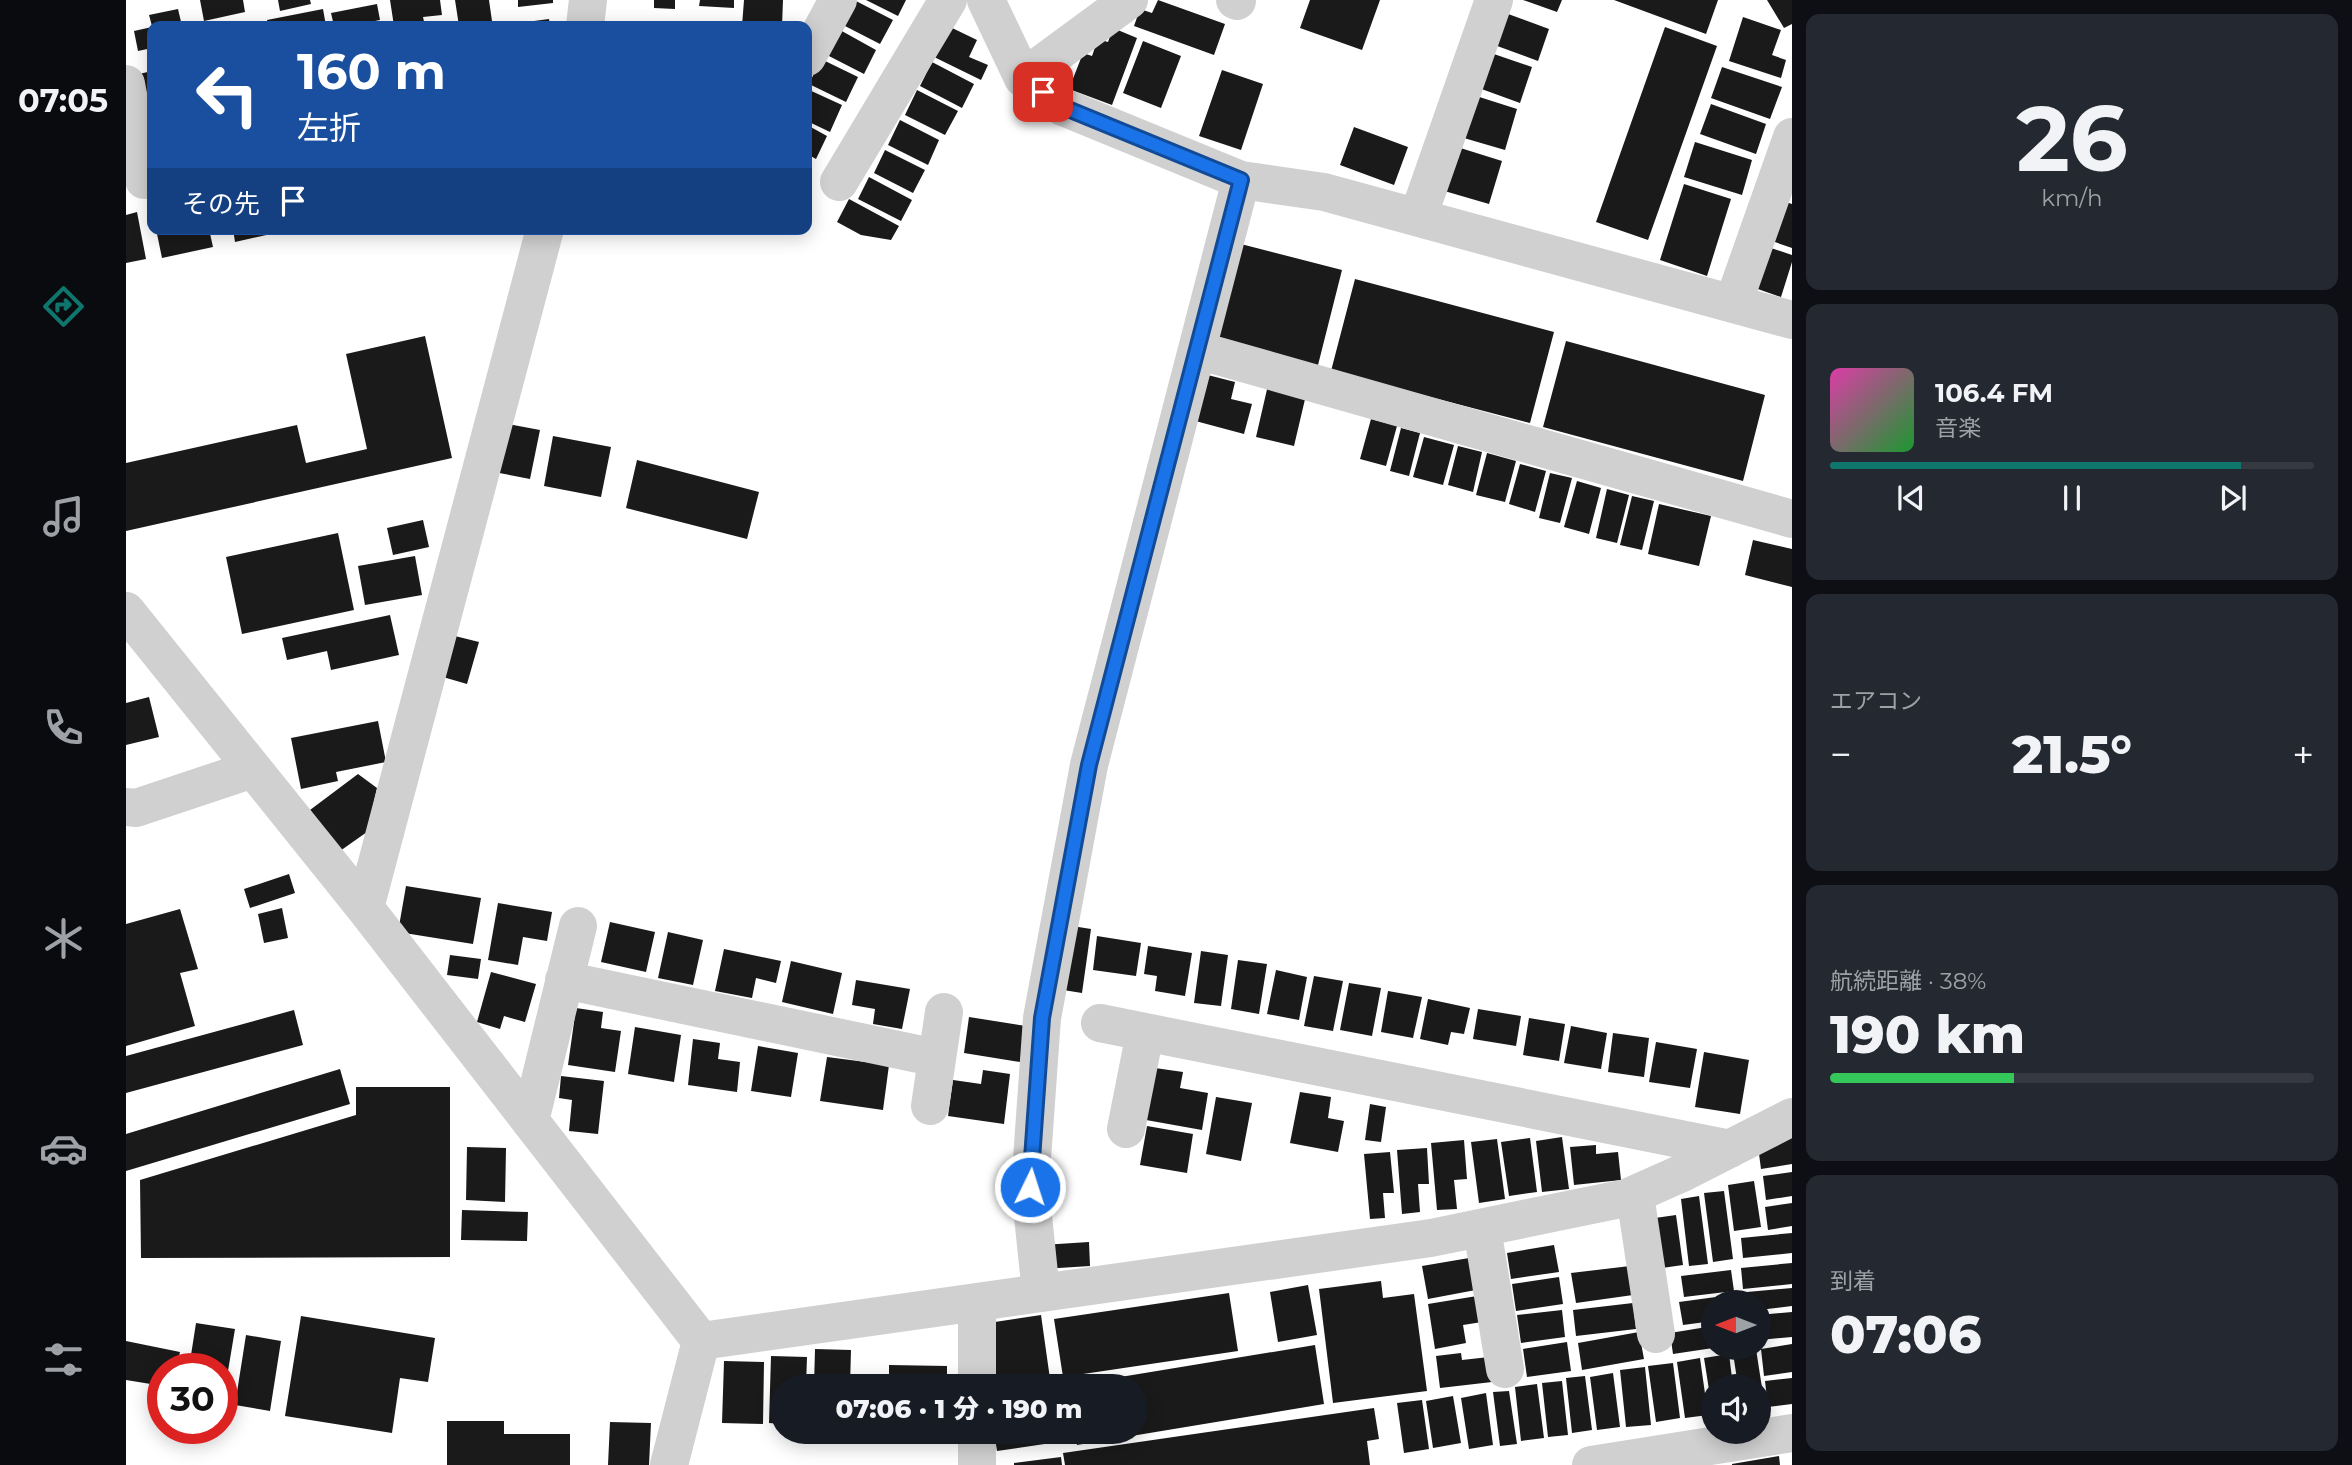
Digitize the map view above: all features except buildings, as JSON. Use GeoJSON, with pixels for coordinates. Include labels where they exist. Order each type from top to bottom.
{"type":"FeatureCollection","features":[{"type":"Feature","properties":{"kind":"street"},"geometry":{"type":"LineString","coordinates":[[586,21],[588,0]]}},
{"type":"Feature","properties":{"kind":"street"},"geometry":{"type":"LineString","coordinates":[[812,48],[838,0]]}},
{"type":"Feature","properties":{"kind":"street"},"geometry":{"type":"LineString","coordinates":[[839,182],[948,0]]}},
{"type":"Feature","properties":{"kind":"street"},"geometry":{"type":"LineString","coordinates":[[986,0],[1023,78],[1063,107],[1241,180],[1324,192],[1792,320]]}},
{"type":"Feature","properties":{"kind":"street"},"geometry":{"type":"LineString","coordinates":[[1023,78],[1129,0]]}},
{"type":"Feature","properties":{"kind":"street"},"geometry":{"type":"LineString","coordinates":[[1418,218],[1494,0]]}},
{"type":"Feature","properties":{"kind":"street"},"geometry":{"type":"LineString","coordinates":[[126,84],[141,180]]}},
{"type":"Feature","properties":{"kind":"street"},"geometry":{"type":"LineString","coordinates":[[1733,304],[1792,138]]}},
{"type":"Feature","properties":{"kind":"street"},"geometry":{"type":"LineString","coordinates":[[1041,1293],[1030,1187],[1042,1018],[1089,765],[1241,180]]}},
{"type":"Feature","properties":{"kind":"street"},"geometry":{"type":"LineString","coordinates":[[365,908],[543,235]]}},
{"type":"Feature","properties":{"kind":"street"},"geometry":{"type":"LineString","coordinates":[[1197,350],[1792,519]]}},
{"type":"Feature","properties":{"kind":"street"},"geometry":{"type":"LineString","coordinates":[[126,611],[365,908],[701,1341]]}},
{"type":"Feature","properties":{"kind":"street"},"geometry":{"type":"LineString","coordinates":[[126,807],[136,808],[253,769]]}},
{"type":"Feature","properties":{"kind":"street"},"geometry":{"type":"LineString","coordinates":[[530,1121],[578,926]]}},
{"type":"Feature","properties":{"kind":"street"},"geometry":{"type":"LineString","coordinates":[[564,980],[937,1058]]}},
{"type":"Feature","properties":{"kind":"street"},"geometry":{"type":"LineString","coordinates":[[930,1105],[944,1012]]}},
{"type":"Feature","properties":{"kind":"street"},"geometry":{"type":"LineString","coordinates":[[1100,1023],[1730,1149]]}},
{"type":"Feature","properties":{"kind":"street"},"geometry":{"type":"LineString","coordinates":[[1126,1129],[1145,1032]]}},
{"type":"Feature","properties":{"kind":"street"},"geometry":{"type":"LineString","coordinates":[[701,1341],[1432,1238],[1482,1228],[1635,1195],[1792,1117]]}},
{"type":"Feature","properties":{"kind":"street"},"geometry":{"type":"LineString","coordinates":[[1635,1195],[1656,1334]]}},
{"type":"Feature","properties":{"kind":"street"},"geometry":{"type":"LineString","coordinates":[[1482,1228],[1504,1369]]}},
{"type":"Feature","properties":{"kind":"street"},"geometry":{"type":"LineString","coordinates":[[977,1302],[977,1374]]}},
{"type":"Feature","properties":{"kind":"street"},"geometry":{"type":"LineString","coordinates":[[669,1465],[701,1341]]}},
{"type":"Feature","properties":{"kind":"street"},"geometry":{"type":"LineString","coordinates":[[1591,1465],[1792,1433]]}},
{"type":"Feature","properties":{"kind":"street"},"geometry":{"type":"LineString","coordinates":[[977,1444],[977,1465]]}},
{"type":"Feature","properties":{"kind":"route"},"geometry":{"type":"LineString","coordinates":[[1030,1187],[1042,1018],[1089,765],[1241,180],[1063,107],[1043,92]]}}]}
